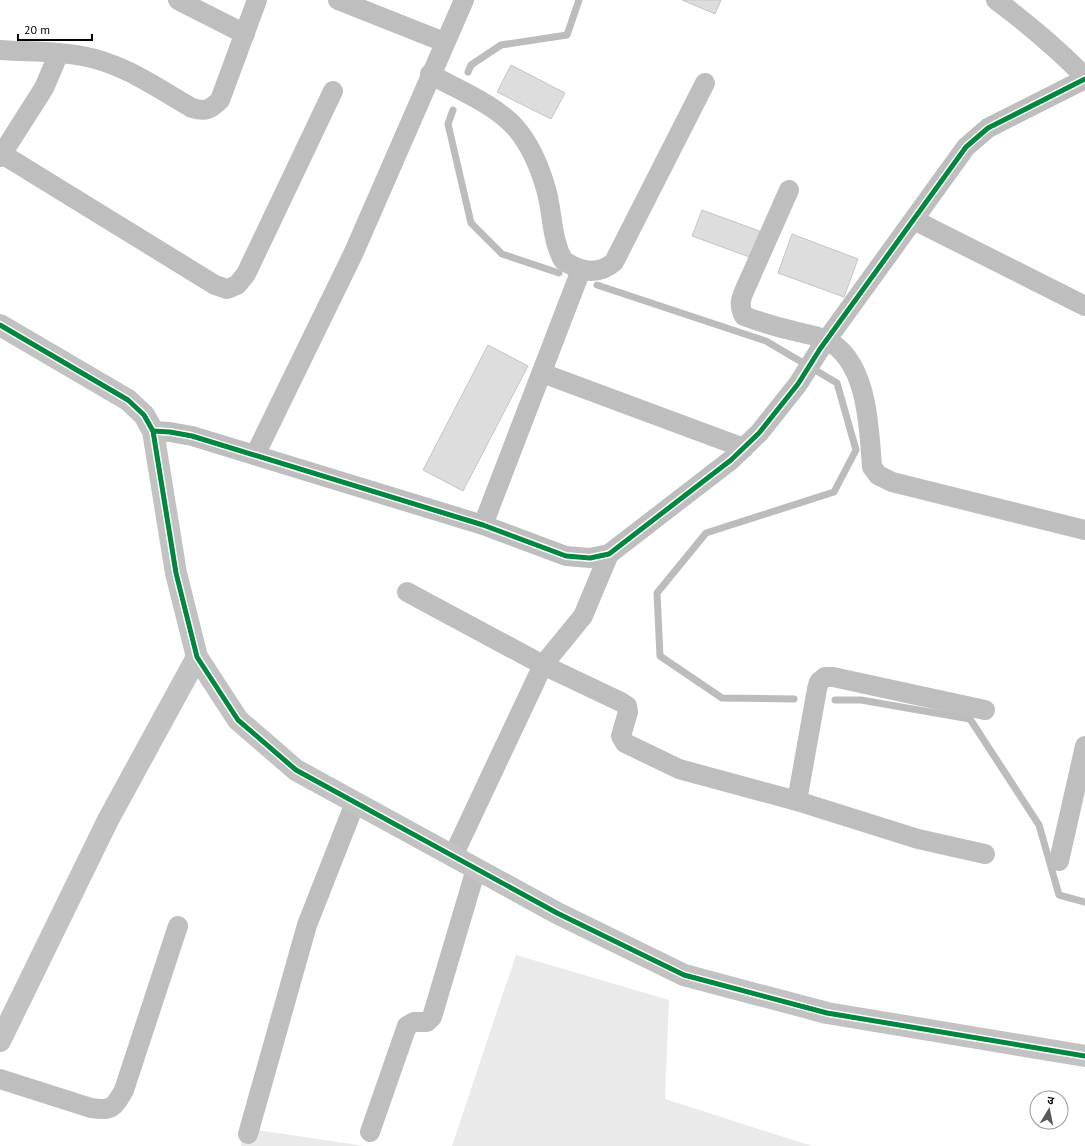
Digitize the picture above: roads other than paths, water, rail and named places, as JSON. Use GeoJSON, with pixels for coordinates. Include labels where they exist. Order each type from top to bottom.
{"type":"FeatureCollection","features":[{"type":"Feature","properties":{"kind":"street"},"geometry":{"type":"LineString","coordinates":[[178,0],[245,34]]}},
{"type":"Feature","properties":{"kind":"street"},"geometry":{"type":"LineString","coordinates":[[0,50],[59,53],[82,56],[128,70],[192,108],[203,112],[211,109],[220,100],[257,0]]}},
{"type":"Feature","properties":{"kind":"street"},"geometry":{"type":"LineString","coordinates":[[338,0],[444,42]]}},
{"type":"Feature","properties":{"kind":"street"},"geometry":{"type":"LineString","coordinates":[[254,455],[354,252],[430,74],[464,0]]}},
{"type":"Feature","properties":{"kind":"street"},"geometry":{"type":"LineString","coordinates":[[153,431],[192,436],[483,525],[566,556],[590,558],[609,554],[731,460],[759,433],[798,384],[824,345],[966,147],[988,128],[1085,78],[1058,50],[1030,25],[996,0]]}},
{"type":"Feature","properties":{"kind":"street"},"geometry":{"type":"LineString","coordinates":[[59,53],[44,88],[1,156],[215,285],[227,289],[237,285],[246,274],[333,91]]}},
{"type":"Feature","properties":{"kind":"street"},"geometry":{"type":"LineString","coordinates":[[430,74],[493,109],[515,127],[533,153],[546,190],[553,231],[559,253],[563,260],[581,270],[596,271],[607,269],[614,262],[705,83]]}},
{"type":"Feature","properties":{"kind":"street"},"geometry":{"type":"LineString","coordinates":[[790,190],[740,300],[741,309],[744,316],[842,351],[856,374],[866,402],[872,467],[878,475],[892,482],[1085,530]]}},
{"type":"Feature","properties":{"kind":"street"},"geometry":{"type":"LineString","coordinates":[[914,220],[1085,306]]}},
{"type":"Feature","properties":{"kind":"street"},"geometry":{"type":"LineString","coordinates":[[483,525],[581,270]]}},
{"type":"Feature","properties":{"kind":"street"},"geometry":{"type":"LineString","coordinates":[[0,325],[128,400],[144,415],[153,431],[176,573],[197,656],[238,720],[296,770],[557,913],[684,975],[827,1013],[1085,1056]]}},
{"type":"Feature","properties":{"kind":"street"},"geometry":{"type":"LineString","coordinates":[[542,373],[744,448]]}},
{"type":"Feature","properties":{"kind":"street"},"geometry":{"type":"LineString","coordinates":[[453,856],[543,665],[583,616],[609,554]]}},
{"type":"Feature","properties":{"kind":"street"},"geometry":{"type":"LineString","coordinates":[[407,592],[543,665],[627,706],[628,712],[620,736],[625,743],[679,769],[797,801],[918,839],[985,854]]}},
{"type":"Feature","properties":{"kind":"street"},"geometry":{"type":"LineString","coordinates":[[0,1041],[108,820],[197,656]]}},
{"type":"Feature","properties":{"kind":"street"},"geometry":{"type":"LineString","coordinates":[[797,801],[816,689],[819,682],[826,677],[985,710]]}},
{"type":"Feature","properties":{"kind":"street"},"geometry":{"type":"LineString","coordinates":[[1059,861],[1085,746]]}},
{"type":"Feature","properties":{"kind":"street"},"geometry":{"type":"LineString","coordinates":[[248,1134],[307,925],[355,803]]}},
{"type":"Feature","properties":{"kind":"street"},"geometry":{"type":"LineString","coordinates":[[370,1132],[407,1026],[414,1022],[427,1022],[432,1017],[476,869]]}},
{"type":"Feature","properties":{"kind":"street"},"geometry":{"type":"LineString","coordinates":[[0,1079],[91,1108],[106,1110],[116,1105],[124,1090],[178,926]]}},
{"type":"Feature","properties":{"kind":"waterway"},"geometry":{"type":"LineString","coordinates":[[468,72],[471,65],[501,45],[567,35],[579,0]]}},
{"type":"Feature","properties":{"kind":"waterway"},"geometry":{"type":"LineString","coordinates":[[453,110],[448,124],[471,223],[502,254],[559,273]]}},
{"type":"Feature","properties":{"kind":"waterway"},"geometry":{"type":"LineString","coordinates":[[597,285],[766,341],[837,383],[856,450],[834,492],[706,533],[657,593],[660,656],[722,698],[794,699]]}},
{"type":"Feature","properties":{"kind":"waterway"},"geometry":{"type":"LineString","coordinates":[[835,700],[861,700],[970,719],[1039,825],[1059,895],[1085,902]]}}]}
